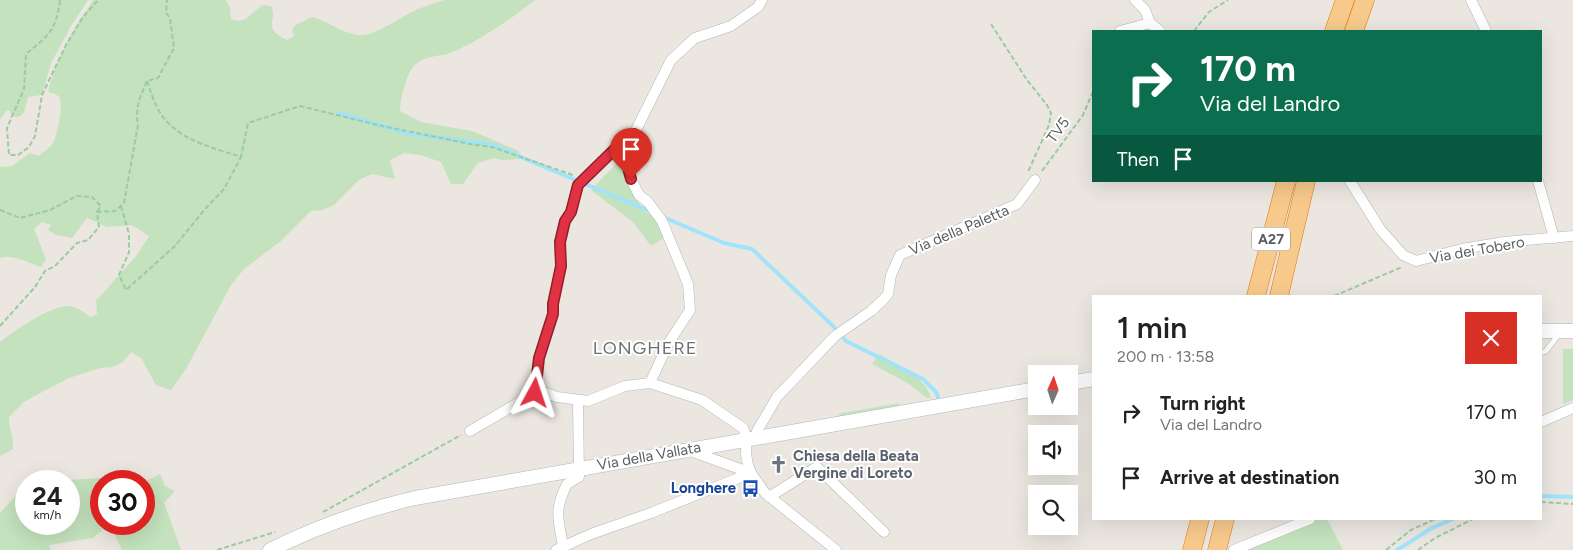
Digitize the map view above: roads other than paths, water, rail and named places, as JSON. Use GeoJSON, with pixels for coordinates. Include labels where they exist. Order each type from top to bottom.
{"type":"FeatureCollection","features":[{"type":"Feature","properties":{"kind":"highway"},"geometry":{"type":"LineString","coordinates":[[1334,30],[1345,0]]}},
{"type":"Feature","properties":{"kind":"highway"},"geometry":{"type":"LineString","coordinates":[[1354,30],[1365,0]]}},
{"type":"Feature","properties":{"kind":"highway","name":"A27"},"geometry":{"type":"LineString","coordinates":[[1256,295],[1286,182]]}},
{"type":"Feature","properties":{"kind":"highway","name":"A27"},"geometry":{"type":"LineString","coordinates":[[1279,295],[1306,182]]}},
{"type":"Feature","properties":{"kind":"highway"},"geometry":{"type":"LineString","coordinates":[[1192,550],[1200,520]]}},
{"type":"Feature","properties":{"kind":"highway"},"geometry":{"type":"LineString","coordinates":[[1217,550],[1225,520]]}},
{"type":"Feature","properties":{"kind":"main road"},"geometry":{"type":"LineString","coordinates":[[1542,331],[1567,331]]}},
{"type":"Feature","properties":{"kind":"main road"},"geometry":{"type":"LineString","coordinates":[[1078,382],[1092,379]]}},
{"type":"Feature","properties":{"kind":"main road","name":"Via della Vallata"},"geometry":{"type":"LineString","coordinates":[[270,550],[339,519],[373,508],[415,498],[1028,390]]}},
{"type":"Feature","properties":{"kind":"street"},"geometry":{"type":"LineString","coordinates":[[650,383],[668,344],[690,310],[688,284],[662,221],[648,202],[639,195],[631,179],[626,160],[634,134],[671,60],[695,38],[731,26],[758,7],[762,0]]}},
{"type":"Feature","properties":{"kind":"street"},"geometry":{"type":"LineString","coordinates":[[1135,0],[1145,10],[1150,23],[1159,30]]}},
{"type":"Feature","properties":{"kind":"street"},"geometry":{"type":"LineString","coordinates":[[1471,0],[1486,30]]}},
{"type":"Feature","properties":{"kind":"street"},"geometry":{"type":"LineString","coordinates":[[1124,30],[1150,23]]}},
{"type":"Feature","properties":{"kind":"street"},"geometry":{"type":"LineString","coordinates":[[535,393],[539,358],[553,314],[553,304],[561,266],[560,242],[565,221],[571,212],[578,185],[626,138],[634,134]]}},
{"type":"Feature","properties":{"kind":"street","name":"Via della Paletta"},"geometry":{"type":"LineString","coordinates":[[752,438],[777,397],[835,336],[871,311],[888,294],[891,275],[900,255],[1017,204],[1030,180]]}},
{"type":"Feature","properties":{"kind":"street","name":"Via dei Tobero"},"geometry":{"type":"LineString","coordinates":[[1351,182],[1380,229],[1403,255],[1416,261],[1462,249],[1504,242],[1573,236]]}},
{"type":"Feature","properties":{"kind":"street"},"geometry":{"type":"LineString","coordinates":[[1538,182],[1554,238]]}},
{"type":"Feature","properties":{"kind":"street"},"geometry":{"type":"LineString","coordinates":[[470,431],[535,393],[546,393],[588,401],[625,386],[650,383],[702,400],[743,428],[752,438],[746,454],[750,473],[769,497],[836,550]]}},
{"type":"Feature","properties":{"kind":"street"},"geometry":{"type":"LineString","coordinates":[[578,400],[579,477],[567,484],[557,508],[560,548],[750,473]]}},
{"type":"Feature","properties":{"kind":"street"},"geometry":{"type":"LineString","coordinates":[[1542,422],[1573,408]]}},
{"type":"Feature","properties":{"kind":"street"},"geometry":{"type":"LineString","coordinates":[[688,450],[750,473]]}},
{"type":"Feature","properties":{"kind":"street"},"geometry":{"type":"LineString","coordinates":[[769,497],[817,467],[884,532]]}},
{"type":"Feature","properties":{"kind":"street"},"geometry":{"type":"LineString","coordinates":[[1234,550],[1307,520]]}},
{"type":"Feature","properties":{"kind":"lane"},"geometry":{"type":"LineString","coordinates":[[1542,353],[1567,331]]}},
{"type":"Feature","properties":{"kind":"waterway"},"geometry":{"type":"LineString","coordinates":[[339,113],[406,133],[492,145],[652,212]]}},
{"type":"Feature","properties":{"kind":"waterway"},"geometry":{"type":"LineString","coordinates":[[663,217],[724,243],[752,249],[832,325],[846,341],[923,379],[936,392],[939,400]]}},
{"type":"Feature","properties":{"kind":"waterway"},"geometry":{"type":"LineString","coordinates":[[1542,496],[1573,497]]}},
{"type":"Feature","properties":{"kind":"waterway"},"geometry":{"type":"LineString","coordinates":[[1397,550],[1432,528],[1451,520]]}},
{"type":"Feature","properties":{"kind":"place","name":"Chiesa della Beata Vergine di Loreto"},"geometry":{"type":"Point","coordinates":[779,465]}},
{"type":"Feature","properties":{"kind":"place","name":"Longhere"},"geometry":{"type":"Point","coordinates":[750,488]}},
{"type":"Feature","properties":{"kind":"district","name":"LONGHERE"},"geometry":{"type":"Point","coordinates":[645,348]}}]}
